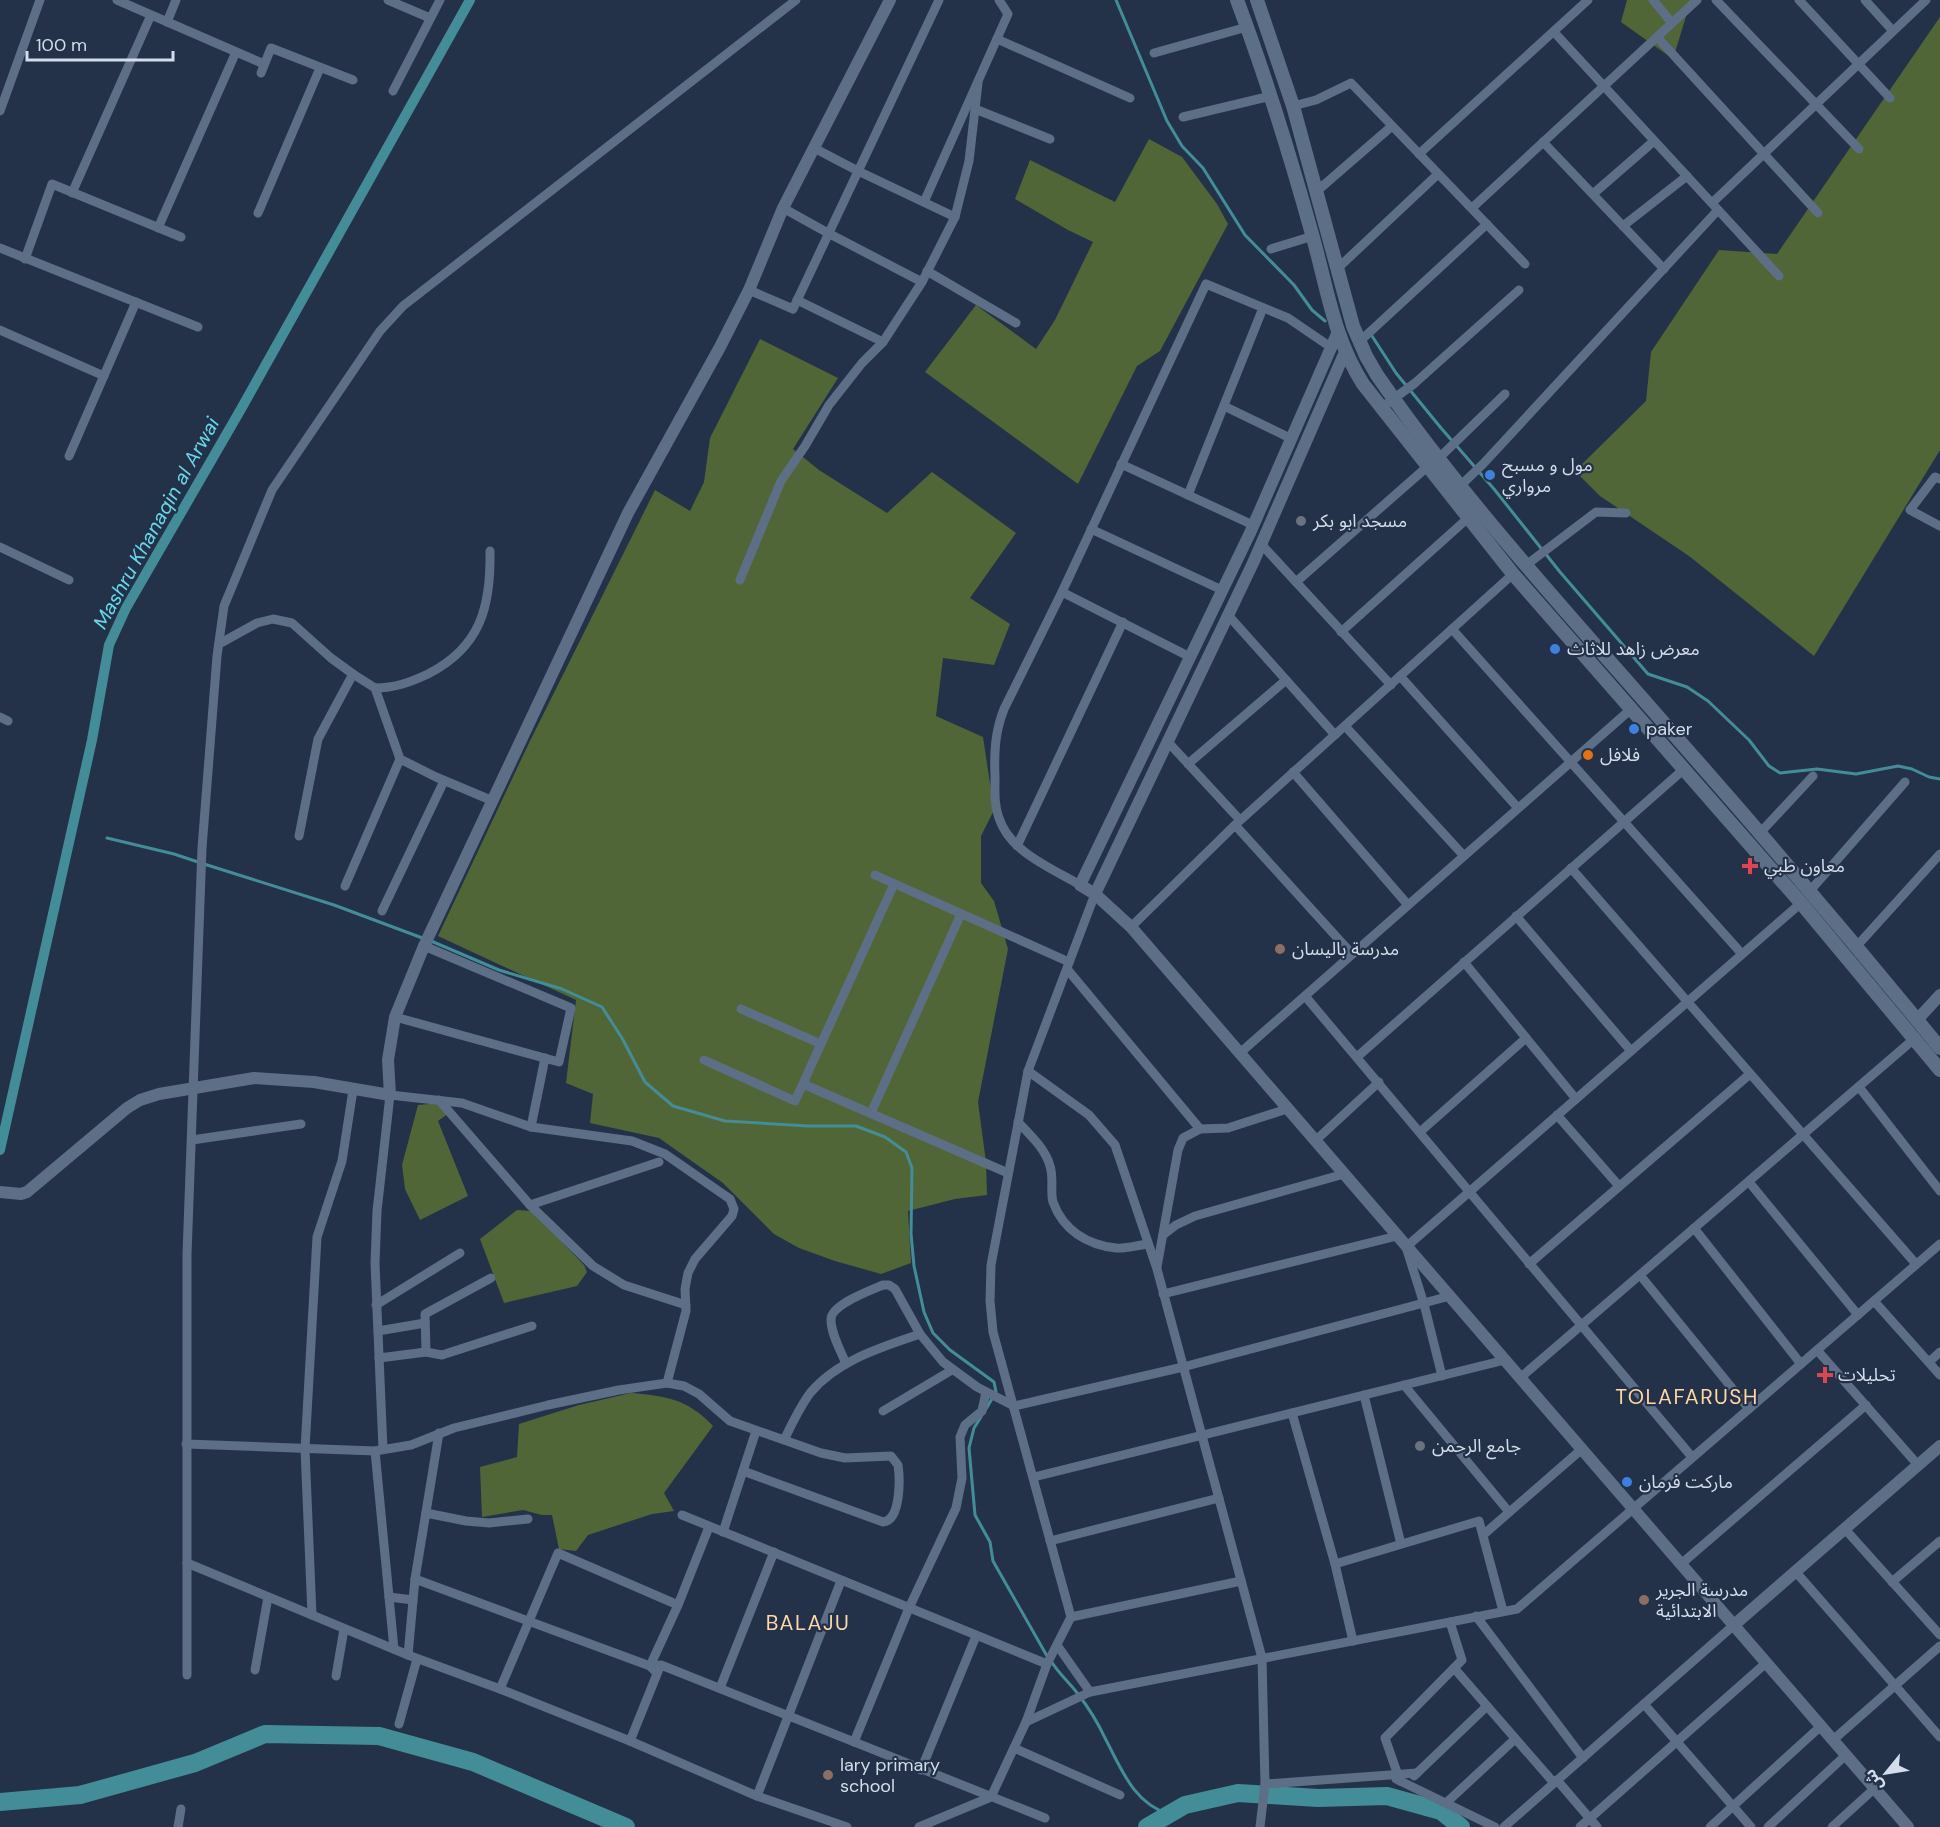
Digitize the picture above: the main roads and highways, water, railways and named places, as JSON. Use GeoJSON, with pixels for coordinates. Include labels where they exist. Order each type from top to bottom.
{"type":"FeatureCollection","features":[{"type":"Feature","properties":{"kind":"main road"},"geometry":{"type":"LineString","coordinates":[[1237,0],[1271,96],[1313,237],[1337,334],[1338,350],[1381,408],[1513,574],[1630,710],[1764,861],[1856,947],[1940,1048]]}},
{"type":"Feature","properties":{"kind":"main road"},"geometry":{"type":"LineString","coordinates":[[1257,0],[1293,106],[1348,309],[1359,342],[1371,364],[1443,454],[1460,486],[1531,562],[1573,619],[1775,851],[1805,897],[1940,1070]]}},
{"type":"Feature","properties":{"kind":"main road"},"geometry":{"type":"LineString","coordinates":[[1276,112],[1293,106]]}},
{"type":"Feature","properties":{"kind":"main road"},"geometry":{"type":"LineString","coordinates":[[1562,630],[1573,619]]}},
{"type":"Feature","properties":{"kind":"main road"},"geometry":{"type":"LineString","coordinates":[[1764,861],[1775,851]]}},
{"type":"Feature","properties":{"kind":"waterway","name":"Mashru Khanaqin al Arwai"},"geometry":{"type":"LineString","coordinates":[[0,1150],[92,740],[109,645],[126,608],[241,409],[470,0]]}},
{"type":"Feature","properties":{"kind":"waterway"},"geometry":{"type":"LineString","coordinates":[[1116,0],[1167,121],[1182,146],[1203,168],[1245,235],[1294,285],[1312,310],[1325,321]]}},
{"type":"Feature","properties":{"kind":"waterway"},"geometry":{"type":"LineString","coordinates":[[1372,336],[1396,373],[1494,489],[1560,572],[1648,674],[1687,687],[1708,701],[1749,740],[1769,766],[1780,773],[1817,769],[1856,774],[1898,766],[1940,779]]}},
{"type":"Feature","properties":{"kind":"waterway"},"geometry":{"type":"LineString","coordinates":[[107,838],[198,862]]}},
{"type":"Feature","properties":{"kind":"waterway"},"geometry":{"type":"LineString","coordinates":[[204,864],[334,905],[425,939]]}},
{"type":"Feature","properties":{"kind":"waterway"},"geometry":{"type":"LineString","coordinates":[[431,941],[499,970],[562,989],[602,1007],[622,1038],[645,1082],[673,1106],[725,1121],[808,1126],[856,1126],[885,1137],[906,1152],[912,1168],[911,1234],[914,1266],[924,1312],[933,1333],[950,1350],[994,1382],[996,1392],[986,1409]]}},
{"type":"Feature","properties":{"kind":"waterway"},"geometry":{"type":"LineString","coordinates":[[981,1417],[974,1428],[969,1448],[975,1515],[990,1542],[993,1561],[1047,1656]]}},
{"type":"Feature","properties":{"kind":"waterway"},"geometry":{"type":"LineString","coordinates":[[1051,1661],[1089,1710],[1129,1783],[1146,1802],[1169,1814]]}},
{"type":"Feature","properties":{"kind":"waterway"},"geometry":{"type":"LineString","coordinates":[[0,1802],[80,1795],[195,1763],[265,1734],[379,1736],[473,1762],[626,1827]]}},
{"type":"Feature","properties":{"kind":"waterway"},"geometry":{"type":"LineString","coordinates":[[1147,1827],[1185,1805],[1238,1793],[1318,1798],[1387,1796],[1441,1811],[1461,1827]]}},
{"type":"Feature","properties":{"kind":"place","name":"مول و مسبح مرواري"},"geometry":{"type":"Point","coordinates":[1490,475]}},
{"type":"Feature","properties":{"kind":"place","name":"مسجد ابو بكر"},"geometry":{"type":"Point","coordinates":[1301,521]}},
{"type":"Feature","properties":{"kind":"place","name":"معرض زاهد للاثاث"},"geometry":{"type":"Point","coordinates":[1555,649]}},
{"type":"Feature","properties":{"kind":"place","name":"paker"},"geometry":{"type":"Point","coordinates":[1634,729]}},
{"type":"Feature","properties":{"kind":"place","name":"فلافل"},"geometry":{"type":"Point","coordinates":[1588,755]}},
{"type":"Feature","properties":{"kind":"place","name":"معاون طبي"},"geometry":{"type":"Point","coordinates":[1750,866]}},
{"type":"Feature","properties":{"kind":"place","name":"مدرسة بالیسان"},"geometry":{"type":"Point","coordinates":[1280,949]}},
{"type":"Feature","properties":{"kind":"place","name":"تحلیلات"},"geometry":{"type":"Point","coordinates":[1825,1375]}},
{"type":"Feature","properties":{"kind":"place","name":"جامع الرحمن"},"geometry":{"type":"Point","coordinates":[1420,1446]}},
{"type":"Feature","properties":{"kind":"place","name":"مارکت فرمان"},"geometry":{"type":"Point","coordinates":[1627,1482]}},
{"type":"Feature","properties":{"kind":"place","name":"مدرسة الجرير الابتدائية"},"geometry":{"type":"Point","coordinates":[1644,1600]}},
{"type":"Feature","properties":{"kind":"place","name":"lary primary school"},"geometry":{"type":"Point","coordinates":[828,1775]}},
{"type":"Feature","properties":{"kind":"district","name":"TOLAFARUSH"},"geometry":{"type":"Point","coordinates":[1687,1397]}},
{"type":"Feature","properties":{"kind":"district","name":"BALAJU"},"geometry":{"type":"Point","coordinates":[808,1623]}}]}
